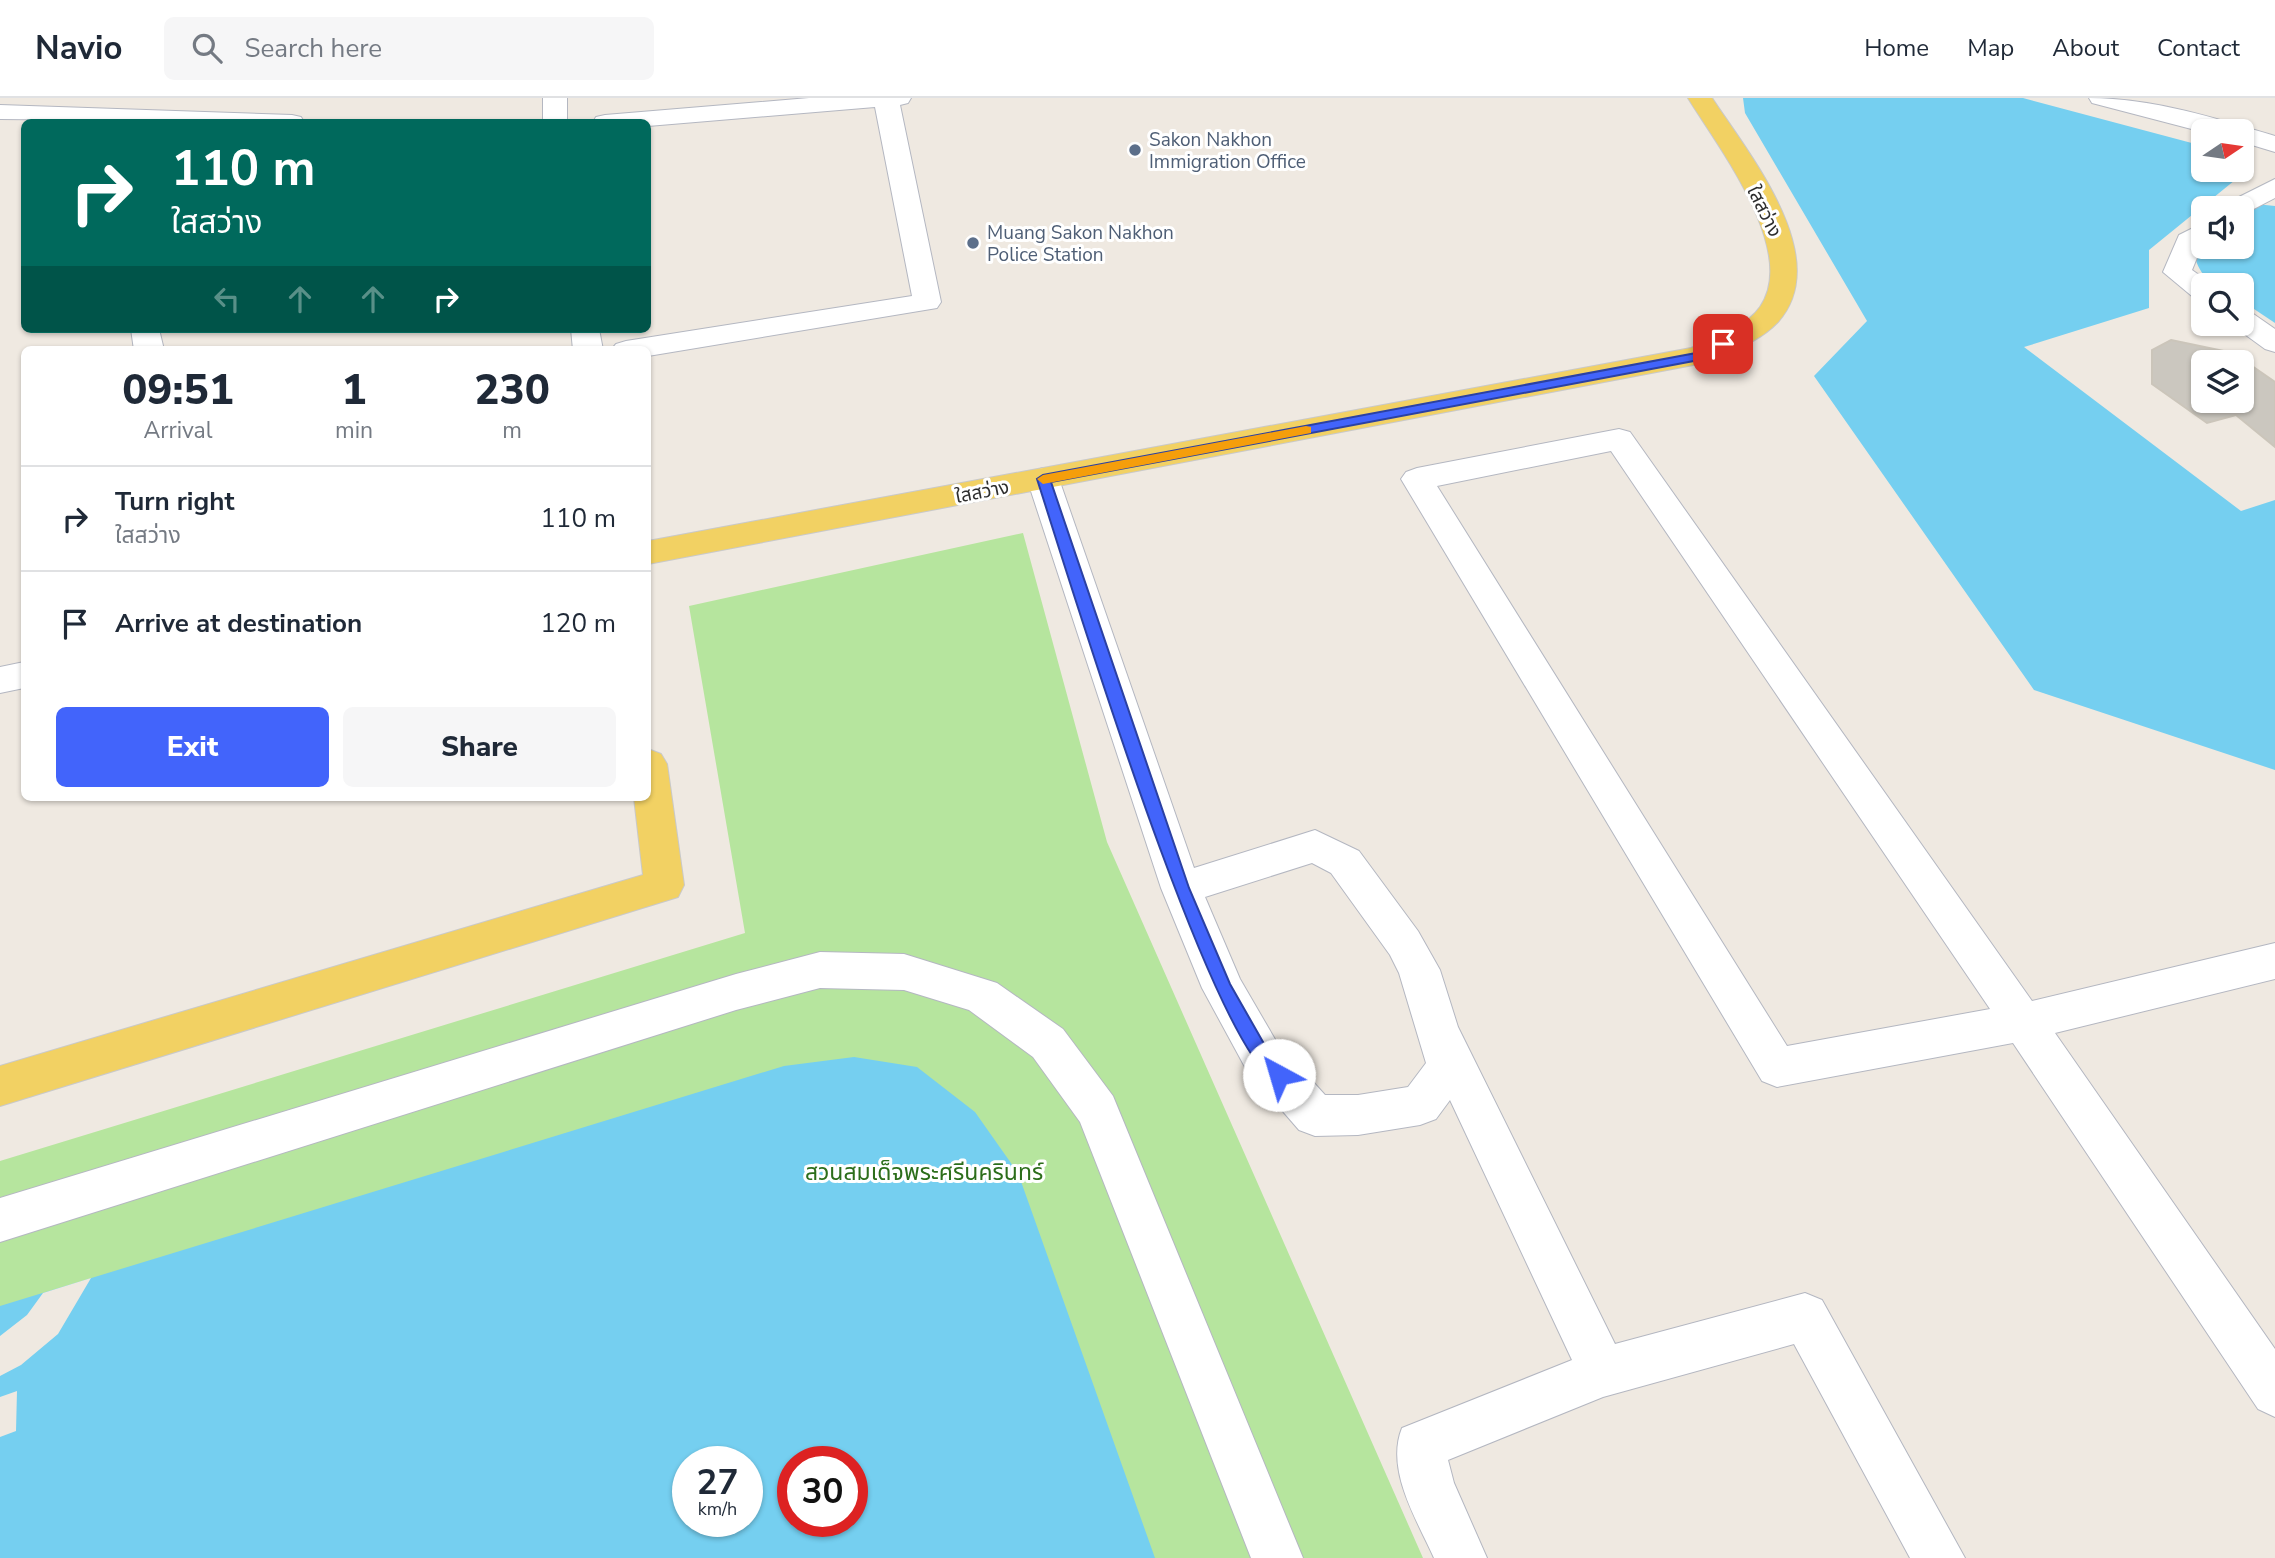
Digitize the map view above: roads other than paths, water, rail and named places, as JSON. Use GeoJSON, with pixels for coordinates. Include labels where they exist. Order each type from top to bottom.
{"type":"FeatureCollection","features":[{"type":"Feature","properties":{"kind":"main road","name":"ใสสว่าง"},"geometry":{"type":"LineString","coordinates":[[651,552],[1699,356],[1747,332],[1774,307],[1785,281],[1785,256],[1774,220],[1700,98]]}},
{"type":"Feature","properties":{"kind":"main road"},"geometry":{"type":"LineString","coordinates":[[0,1086],[664,885],[651,787]]}},
{"type":"Feature","properties":{"kind":"street"},"geometry":{"type":"LineString","coordinates":[[555,98],[555,119]]}},
{"type":"Feature","properties":{"kind":"street"},"geometry":{"type":"LineString","coordinates":[[2101,98],[2191,121]]}},
{"type":"Feature","properties":{"kind":"street"},"geometry":{"type":"LineString","coordinates":[[642,119],[892,99],[927,302],[651,346]]}},
{"type":"Feature","properties":{"kind":"street"},"geometry":{"type":"LineString","coordinates":[[0,112],[147,119]]}},
{"type":"Feature","properties":{"kind":"street"},"geometry":{"type":"LineString","coordinates":[[2254,138],[2275,144]]}},
{"type":"Feature","properties":{"kind":"street"},"geometry":{"type":"LineString","coordinates":[[2254,199],[2275,187]]}},
{"type":"Feature","properties":{"kind":"street"},"geometry":{"type":"LineString","coordinates":[[2191,240],[2177,272],[2191,282]]}},
{"type":"Feature","properties":{"kind":"street"},"geometry":{"type":"LineString","coordinates":[[2254,328],[2275,343]]}},
{"type":"Feature","properties":{"kind":"street"},"geometry":{"type":"LineString","coordinates":[[2275,961],[2023,1022],[1777,1067],[1417,478],[1619,439],[2023,1022],[2275,1392]]}},
{"type":"Feature","properties":{"kind":"street"},"geometry":{"type":"LineString","coordinates":[[1043,479],[1181,888],[1223,988],[1261,1055],[1315,1116],[1358,1115],[1420,1105],[1449,1067],[1440,1036],[1419,970],[1345,862],[1315,846],[1181,888]]}},
{"type":"Feature","properties":{"kind":"street"},"geometry":{"type":"LineString","coordinates":[[0,680],[21,676]]}},
{"type":"Feature","properties":{"kind":"street"},"geometry":{"type":"LineString","coordinates":[[0,1220],[736,992],[820,970],[904,972],[982,996],[1048,1043],[1097,1110],[1277,1558]]}},
{"type":"Feature","properties":{"kind":"street"},"geometry":{"type":"LineString","coordinates":[[1440,1036],[1603,1372]]}},
{"type":"Feature","properties":{"kind":"street"},"geometry":{"type":"LineString","coordinates":[[1461,1558],[1429,1488],[1420,1446],[1603,1372],[1805,1318],[1939,1558]]}},
{"type":"Feature","properties":{"kind":"water"},"geometry":{"type":"Polygon","coordinates":[[[1743,98],[2023,98],[2191,143],[2191,182],[2233,182],[2215,196],[2191,196],[2191,216],[2149,250],[2149,308],[2024,347],[2241,511],[2275,500],[2275,770],[2034,690],[1814,376],[1867,321],[1745,113],[1743,98]]]}},
{"type":"Feature","properties":{"kind":"water"},"geometry":{"type":"Polygon","coordinates":[[[2254,204],[2275,206],[2275,323],[2254,309],[2254,273],[2202,273],[2196,259],[2254,259],[2254,204]]]}},
{"type":"Feature","properties":{"kind":"water"},"geometry":{"type":"Polygon","coordinates":[[[854,1057],[917,1067],[975,1112],[1018,1173],[1155,1558],[0,1558],[0,1306],[784,1066],[854,1057]]]}},
{"type":"Feature","properties":{"kind":"place","name":"Sakon Nakhon Immigration Office"},"geometry":{"type":"Point","coordinates":[1135,150]}},
{"type":"Feature","properties":{"kind":"place","name":"Muang Sakon Nakhon Police Station"},"geometry":{"type":"Point","coordinates":[973,243]}},
{"type":"Feature","properties":{"kind":"park label","name":"สวนสมเด็จพระศรีนครินทร์"},"geometry":{"type":"Point","coordinates":[924,1172]}}]}
